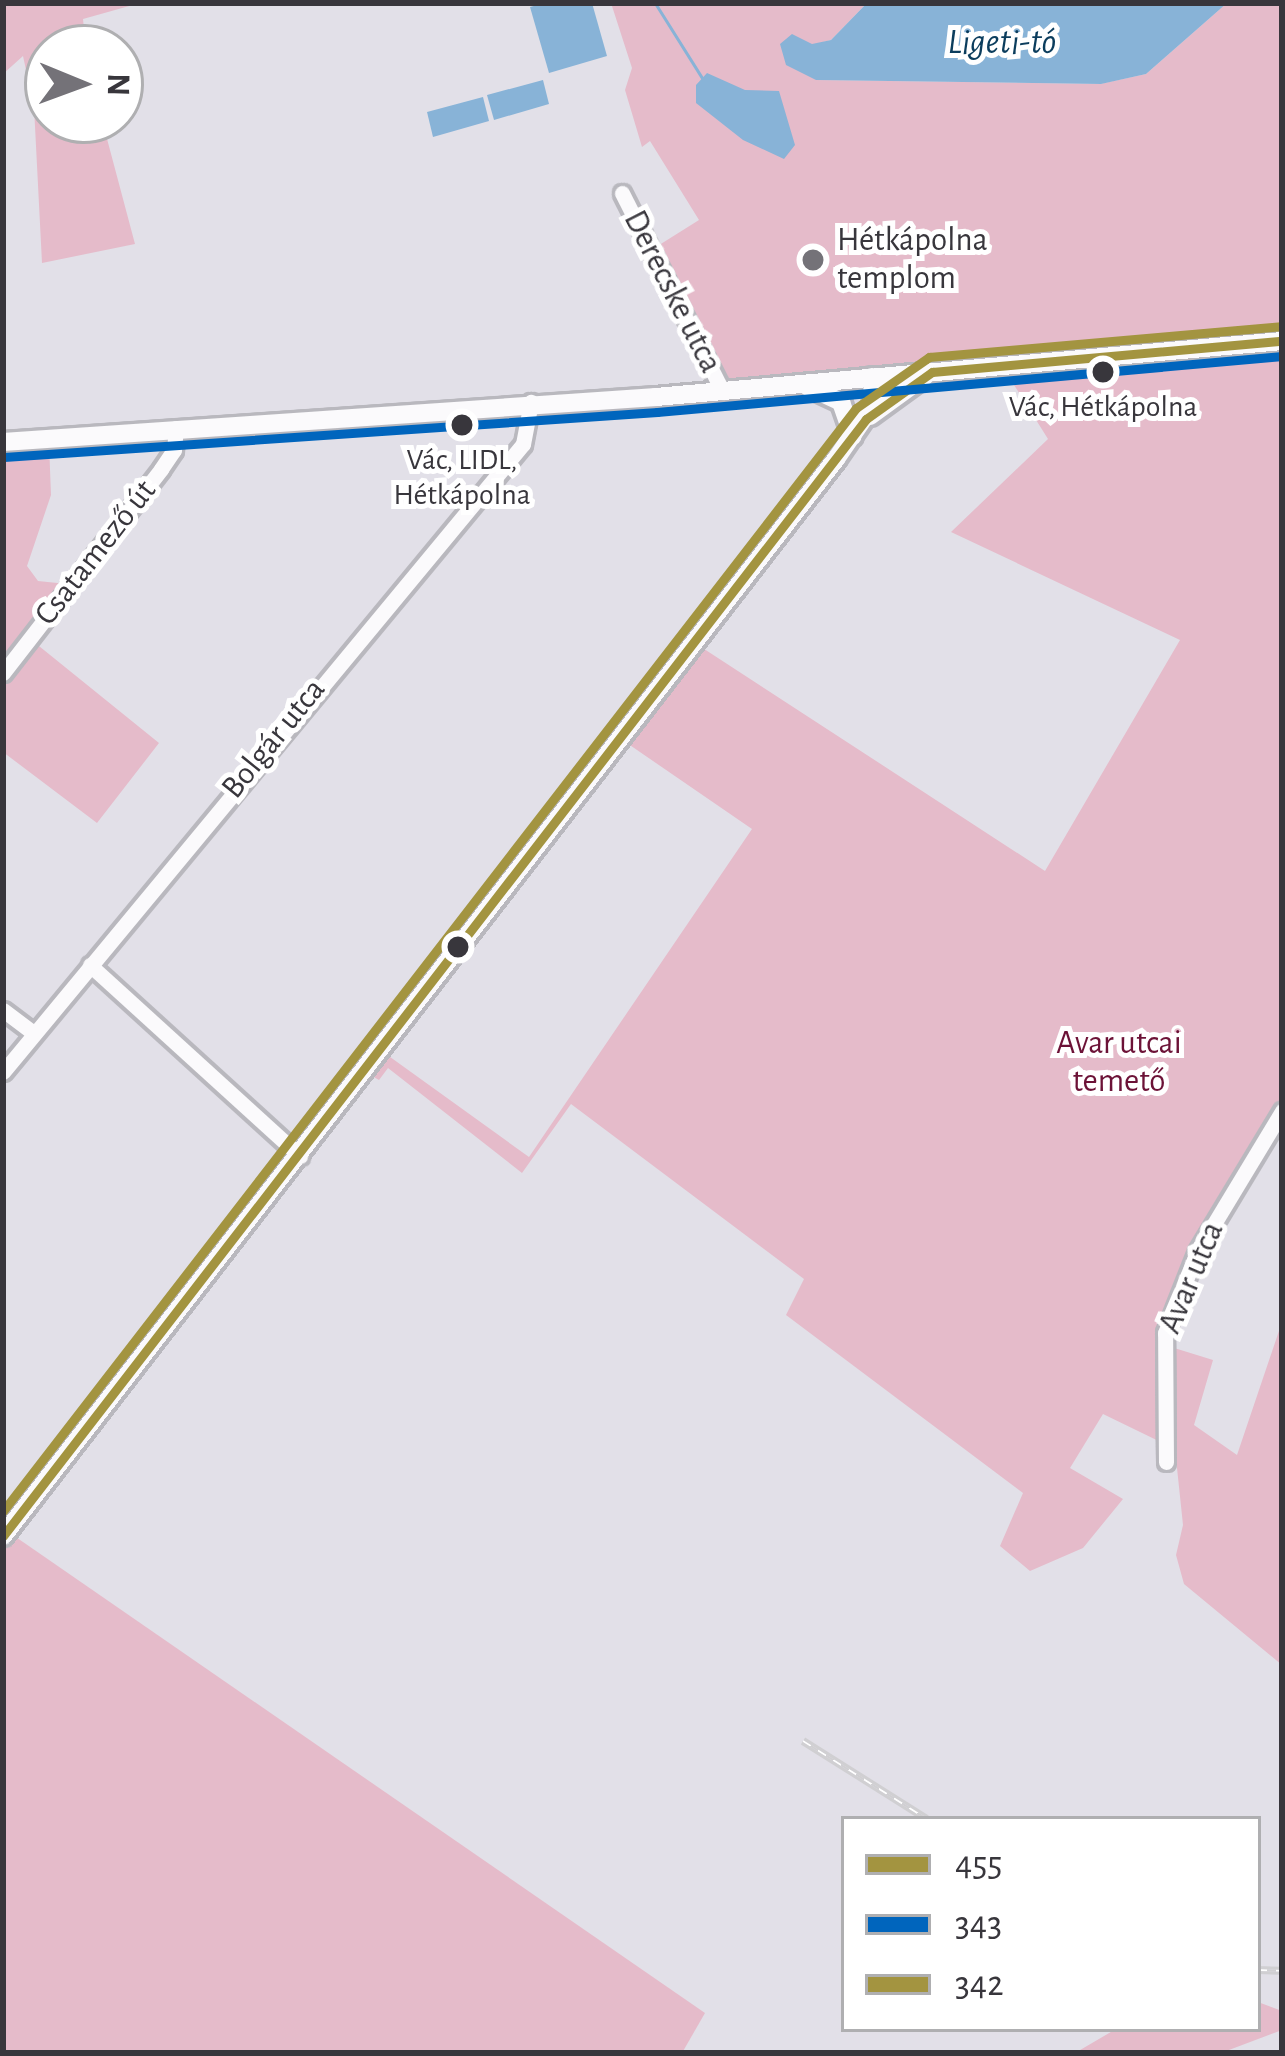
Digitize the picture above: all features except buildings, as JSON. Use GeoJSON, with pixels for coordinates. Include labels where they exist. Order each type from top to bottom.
{"type":"FeatureCollection","features":[{"type":"Feature","properties":{"kind":"main road"},"geometry":{"type":"LineString","coordinates":[[3,442],[723,392],[1282,341]]}},
{"type":"Feature","properties":{"kind":"main road"},"geometry":{"type":"LineString","coordinates":[[866,419],[932,372]]}},
{"type":"Feature","properties":{"kind":"main road"},"geometry":{"type":"LineString","coordinates":[[3,1536],[866,419],[876,397],[872,376]]}},
{"type":"Feature","properties":{"kind":"main road"},"geometry":{"type":"LineString","coordinates":[[803,384],[841,402],[853,436]]}},
{"type":"Feature","properties":{"kind":"street","name":"Derecske utca"},"geometry":{"type":"LineString","coordinates":[[622,193],[723,392]]}},
{"type":"Feature","properties":{"kind":"street","name":"Bolgár utca"},"geometry":{"type":"LineString","coordinates":[[3,1072],[523,444],[531,402]]}},
{"type":"Feature","properties":{"kind":"street","name":"Csatamező út"},"geometry":{"type":"LineString","coordinates":[[3,673],[161,469],[176,428]]}},
{"type":"Feature","properties":{"kind":"street"},"geometry":{"type":"LineString","coordinates":[[89,965],[300,1156]]}},
{"type":"Feature","properties":{"kind":"street"},"geometry":{"type":"LineString","coordinates":[[3,1010],[34,1034]]}},
{"type":"Feature","properties":{"kind":"street","name":"Avar utca"},"geometry":{"type":"LineString","coordinates":[[1166,1462],[1165,1333],[1197,1252],[1282,1111]]}},
{"type":"Feature","properties":{"kind":"green space"},"geometry":{"type":"Polygon","coordinates":[[[3,3],[140,3],[83,19],[84,24],[24,24],[24,61],[23,56],[3,74],[3,3]]]}},
{"type":"Feature","properties":{"kind":"green space","name":"Avar utcai temető"},"geometry":{"type":"Polygon","coordinates":[[[611,3],[867,3],[831,40],[812,45],[816,80],[1100,84],[1146,74],[1227,3],[1282,3],[1282,1102],[1200,1237],[1160,1329],[1171,1347],[1213,1360],[1194,1425],[1237,1455],[1282,1322],[1282,1665],[1184,1584],[1176,1555],[1183,1525],[1175,1449],[1103,1414],[1070,1468],[1123,1499],[1083,1548],[1030,1571],[1000,1546],[1023,1493],[786,1315],[804,1279],[571,1104],[522,1173],[388,1068],[379,1080],[363,1071],[379,1049],[529,1157],[752,829],[621,739],[698,645],[1045,871],[1180,640],[951,532],[1048,439],[1004,369],[729,395],[656,247],[699,220],[650,141],[642,147],[625,90],[632,68],[611,3]]]}},
{"type":"Feature","properties":{"kind":"green space"},"geometry":{"type":"Polygon","coordinates":[[[36,144],[108,144],[135,244],[42,263],[36,144]]]}},
{"type":"Feature","properties":{"kind":"green space"},"geometry":{"type":"Polygon","coordinates":[[[49,443],[51,495],[27,566],[38,581],[77,585],[34,642],[159,743],[97,823],[3,752],[3,446],[49,443]]]}},
{"type":"Feature","properties":{"kind":"green space"},"geometry":{"type":"Polygon","coordinates":[[[10,1533],[705,2013],[682,2053],[3,2053],[3,1542],[10,1533]]]}},
{"type":"Feature","properties":{"kind":"green space"},"geometry":{"type":"Polygon","coordinates":[[[1261,2003],[1282,2011],[1282,2030],[1221,2053],[1075,2053],[1111,2032],[1261,2032],[1261,2003]]]}},
{"type":"Feature","properties":{"kind":"water"},"geometry":{"type":"Polygon","coordinates":[[[592,3],[607,56],[549,73],[530,7],[592,3]]]}},
{"type":"Feature","properties":{"kind":"water","name":"Ligeti-tó"},"geometry":{"type":"Polygon","coordinates":[[[867,3],[1227,3],[1146,74],[1101,84],[816,80],[786,65],[780,44],[792,34],[812,44],[831,40],[867,3]]]}},
{"type":"Feature","properties":{"kind":"water"},"geometry":{"type":"Polygon","coordinates":[[[707,73],[745,90],[779,91],[795,145],[784,159],[743,140],[696,103],[696,85],[707,73]]]}},
{"type":"Feature","properties":{"kind":"water"},"geometry":{"type":"Polygon","coordinates":[[[543,80],[549,104],[494,120],[487,95],[543,80]]]}},
{"type":"Feature","properties":{"kind":"water"},"geometry":{"type":"Polygon","coordinates":[[[483,97],[489,121],[433,137],[427,112],[483,97]]]}},
{"type":"Feature","properties":{"kind":"waterway"},"geometry":{"type":"LineString","coordinates":[[655,3],[702,78]]}},
{"type":"Feature","properties":{"kind":"railway"},"geometry":{"type":"LineString","coordinates":[[803,1741],[922,1816]]}},
{"type":"Feature","properties":{"kind":"railway"},"geometry":{"type":"LineString","coordinates":[[1261,1970],[1282,1971]]}},
{"type":"Feature","properties":{"kind":"transit line","name":"342"},"geometry":{"type":"LineString","coordinates":[[3,1511],[856,408],[929,357],[1281,326]]}},
{"type":"Feature","properties":{"kind":"transit line","name":"455"},"geometry":{"type":"LineString","coordinates":[[3,1536],[866,419],[932,372],[1282,341]]}},
{"type":"Feature","properties":{"kind":"transit line","name":"343"},"geometry":{"type":"LineString","coordinates":[[4,457],[657,412],[1282,356]]}},
{"type":"Feature","properties":{"kind":"place","name":"Hétkápolna templom"},"geometry":{"type":"Point","coordinates":[813,260]}},
{"type":"Feature","properties":{"kind":"place","name":"Vác, Hétkápolna"},"geometry":{"type":"Point","coordinates":[1103,372]}},
{"type":"Feature","properties":{"kind":"place","name":"Vác, LIDL, Hétkápolna"},"geometry":{"type":"Point","coordinates":[462,425]}}]}
